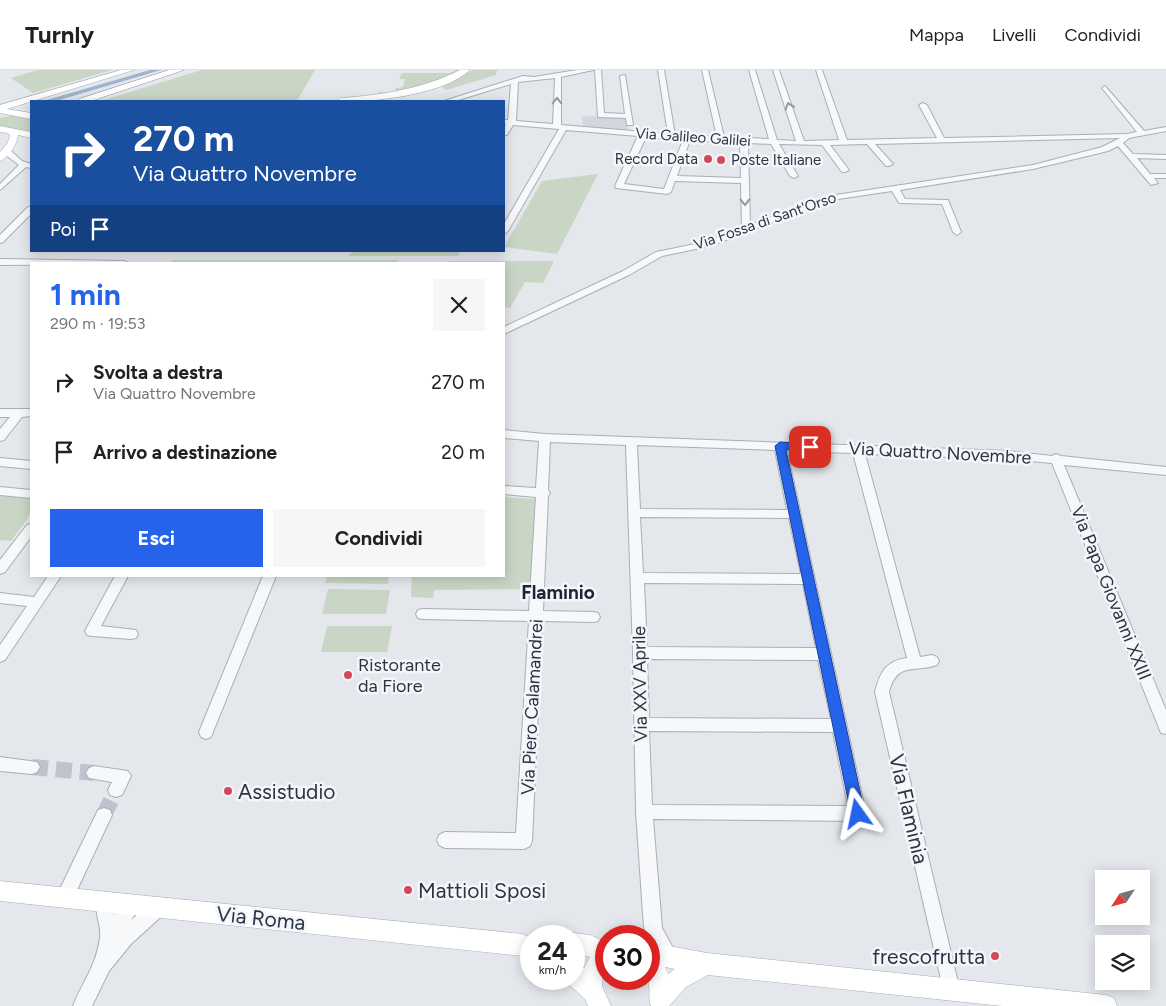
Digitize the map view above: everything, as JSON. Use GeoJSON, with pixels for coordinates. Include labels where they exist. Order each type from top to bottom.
{"type":"FeatureCollection","features":[{"type":"Feature","properties":{"kind":"highway"},"geometry":{"type":"LineString","coordinates":[[85,100],[179,70]]}},
{"type":"Feature","properties":{"kind":"highway"},"geometry":{"type":"LineString","coordinates":[[95,100],[188,70]]}},
{"type":"Feature","properties":{"kind":"main road"},"geometry":{"type":"LineString","coordinates":[[0,109],[130,70]]}},
{"type":"Feature","properties":{"kind":"main road"},"geometry":{"type":"LineString","coordinates":[[350,100],[406,94],[440,84],[466,70]]}},
{"type":"Feature","properties":{"kind":"main road"},"geometry":{"type":"LineString","coordinates":[[16,113],[14,109],[22,102]]}},
{"type":"Feature","properties":{"kind":"main road"},"geometry":{"type":"LineString","coordinates":[[0,109],[30,116]]}},
{"type":"Feature","properties":{"kind":"main road"},"geometry":{"type":"LineString","coordinates":[[0,129],[30,136]]}},
{"type":"Feature","properties":{"kind":"main road"},"geometry":{"type":"LineString","coordinates":[[6,151],[15,138],[11,131]]}},
{"type":"Feature","properties":{"kind":"main road"},"geometry":{"type":"LineString","coordinates":[[6,151],[30,137]]}},
{"type":"Feature","properties":{"kind":"main road","name":"Via Roma"},"geometry":{"type":"LineString","coordinates":[[0,891],[520,945]]}},
{"type":"Feature","properties":{"kind":"main road"},"geometry":{"type":"LineString","coordinates":[[660,959],[1106,1006]]}},
{"type":"Feature","properties":{"kind":"main road"},"geometry":{"type":"LineString","coordinates":[[660,1003],[678,979],[706,964]]}},
{"type":"Feature","properties":{"kind":"main road"},"geometry":{"type":"LineString","coordinates":[[595,966],[590,980],[596,998]]}},
{"type":"Feature","properties":{"kind":"main road"},"geometry":{"type":"LineString","coordinates":[[660,982],[660,1003]]}},
{"type":"Feature","properties":{"kind":"main road"},"geometry":{"type":"LineString","coordinates":[[585,986],[596,998]]}},
{"type":"Feature","properties":{"kind":"street"},"geometry":{"type":"LineString","coordinates":[[523,78],[525,70]]}},
{"type":"Feature","properties":{"kind":"street"},"geometry":{"type":"LineString","coordinates":[[452,100],[523,78],[590,70]]}},
{"type":"Feature","properties":{"kind":"street"},"geometry":{"type":"LineString","coordinates":[[598,70],[601,116],[628,116]]}},
{"type":"Feature","properties":{"kind":"street"},"geometry":{"type":"LineString","coordinates":[[660,70],[672,137]]}},
{"type":"Feature","properties":{"kind":"street"},"geometry":{"type":"LineString","coordinates":[[705,70],[721,139]]}},
{"type":"Feature","properties":{"kind":"street"},"geometry":{"type":"LineString","coordinates":[[752,70],[774,142],[794,176]]}},
{"type":"Feature","properties":{"kind":"street"},"geometry":{"type":"LineString","coordinates":[[776,70],[801,142]]}},
{"type":"Feature","properties":{"kind":"street"},"geometry":{"type":"LineString","coordinates":[[819,70],[844,142]]}},
{"type":"Feature","properties":{"kind":"street"},"geometry":{"type":"LineString","coordinates":[[505,229],[560,127],[558,75]]}},
{"type":"Feature","properties":{"kind":"street"},"geometry":{"type":"LineString","coordinates":[[623,76],[632,133]]}},
{"type":"Feature","properties":{"kind":"street"},"geometry":{"type":"LineString","coordinates":[[507,123],[515,82]]}},
{"type":"Feature","properties":{"kind":"street"},"geometry":{"type":"LineString","coordinates":[[1104,88],[1142,133]]}},
{"type":"Feature","properties":{"kind":"street"},"geometry":{"type":"LineString","coordinates":[[923,105],[942,140]]}},
{"type":"Feature","properties":{"kind":"street","name":"Via Galileo Galilei"},"geometry":{"type":"LineString","coordinates":[[507,123],[687,138],[825,143],[1127,136],[1166,129]]}},
{"type":"Feature","properties":{"kind":"street"},"geometry":{"type":"LineString","coordinates":[[1156,130],[1166,123]]}},
{"type":"Feature","properties":{"kind":"street"},"geometry":{"type":"LineString","coordinates":[[643,134],[620,186],[667,192],[687,138]]}},
{"type":"Feature","properties":{"kind":"street","name":"Via Fossa di Sant'Orso"},"geometry":{"type":"LineString","coordinates":[[505,331],[626,273],[659,254],[694,247],[829,198],[894,186],[1033,166],[1092,152],[1119,143],[1127,136]]}},
{"type":"Feature","properties":{"kind":"street"},"geometry":{"type":"LineString","coordinates":[[744,141],[746,228]]}},
{"type":"Feature","properties":{"kind":"street"},"geometry":{"type":"LineString","coordinates":[[870,141],[889,164]]}},
{"type":"Feature","properties":{"kind":"street"},"geometry":{"type":"LineString","coordinates":[[825,143],[845,170]]}},
{"type":"Feature","properties":{"kind":"street"},"geometry":{"type":"LineString","coordinates":[[1119,143],[1151,179],[1166,176]]}},
{"type":"Feature","properties":{"kind":"street"},"geometry":{"type":"LineString","coordinates":[[6,151],[25,164]]}},
{"type":"Feature","properties":{"kind":"street"},"geometry":{"type":"LineString","coordinates":[[1132,156],[1166,157]]}},
{"type":"Feature","properties":{"kind":"street"},"geometry":{"type":"LineString","coordinates":[[0,163],[25,164]]}},
{"type":"Feature","properties":{"kind":"street"},"geometry":{"type":"LineString","coordinates":[[0,188],[25,164]]}},
{"type":"Feature","properties":{"kind":"street"},"geometry":{"type":"LineString","coordinates":[[672,178],[744,181]]}},
{"type":"Feature","properties":{"kind":"street"},"geometry":{"type":"LineString","coordinates":[[894,186],[902,202],[945,202],[957,232]]}},
{"type":"Feature","properties":{"kind":"street"},"geometry":{"type":"LineString","coordinates":[[0,240],[30,209]]}},
{"type":"Feature","properties":{"kind":"street"},"geometry":{"type":"LineString","coordinates":[[0,262],[30,262]]}},
{"type":"Feature","properties":{"kind":"street"},"geometry":{"type":"LineString","coordinates":[[0,413],[30,413]]}},
{"type":"Feature","properties":{"kind":"street"},"geometry":{"type":"LineString","coordinates":[[0,437],[19,413]]}},
{"type":"Feature","properties":{"kind":"street","name":"Via Quattro Novembre"},"geometry":{"type":"LineString","coordinates":[[505,434],[545,438],[1056,458],[1166,470]]}},
{"type":"Feature","properties":{"kind":"street","name":"Via Piero Calamandrei"},"geometry":{"type":"LineString","coordinates":[[444,840],[524,841],[544,493],[545,438]]}},
{"type":"Feature","properties":{"kind":"street","name":"Via XXV Aprile"},"geometry":{"type":"LineString","coordinates":[[631,440],[640,653],[644,812],[650,925]]}},
{"type":"Feature","properties":{"kind":"street"},"geometry":{"type":"LineString","coordinates":[[644,812],[858,814],[780,446]]}},
{"type":"Feature","properties":{"kind":"street"},"geometry":{"type":"LineString","coordinates":[[858,449],[915,663]]}},
{"type":"Feature","properties":{"kind":"street","name":"Via Papa Giovanni XXIII"},"geometry":{"type":"LineString","coordinates":[[1056,458],[1166,728]]}},
{"type":"Feature","properties":{"kind":"street"},"geometry":{"type":"LineString","coordinates":[[0,462],[30,465]]}},
{"type":"Feature","properties":{"kind":"street"},"geometry":{"type":"LineString","coordinates":[[505,490],[544,493]]}},
{"type":"Feature","properties":{"kind":"street"},"geometry":{"type":"LineString","coordinates":[[0,491],[30,494]]}},
{"type":"Feature","properties":{"kind":"street"},"geometry":{"type":"LineString","coordinates":[[634,513],[794,514]]}},
{"type":"Feature","properties":{"kind":"street"},"geometry":{"type":"LineString","coordinates":[[0,570],[30,529]]}},
{"type":"Feature","properties":{"kind":"street"},"geometry":{"type":"LineString","coordinates":[[0,656],[54,577]]}},
{"type":"Feature","properties":{"kind":"street"},"geometry":{"type":"LineString","coordinates":[[121,577],[92,631],[131,634]]}},
{"type":"Feature","properties":{"kind":"street"},"geometry":{"type":"LineString","coordinates":[[206,732],[270,577]]}},
{"type":"Feature","properties":{"kind":"street"},"geometry":{"type":"LineString","coordinates":[[637,578],[808,579]]}},
{"type":"Feature","properties":{"kind":"street"},"geometry":{"type":"LineString","coordinates":[[0,598],[36,602]]}},
{"type":"Feature","properties":{"kind":"street"},"geometry":{"type":"LineString","coordinates":[[423,614],[593,617]]}},
{"type":"Feature","properties":{"kind":"street"},"geometry":{"type":"LineString","coordinates":[[640,653],[824,654]]}},
{"type":"Feature","properties":{"kind":"street","name":"Via Flaminia"},"geometry":{"type":"LineString","coordinates":[[932,661],[900,665],[886,676],[882,692],[951,991]]}},
{"type":"Feature","properties":{"kind":"street"},"geometry":{"type":"LineString","coordinates":[[641,724],[839,726]]}},
{"type":"Feature","properties":{"kind":"street"},"geometry":{"type":"LineString","coordinates":[[0,764],[32,767]]}},
{"type":"Feature","properties":{"kind":"street"},"geometry":{"type":"LineString","coordinates":[[94,773],[123,776],[116,790]]}},
{"type":"Feature","properties":{"kind":"street"},"geometry":{"type":"LineString","coordinates":[[64,899],[104,815]]}},
{"type":"Feature","properties":{"kind":"street"},"geometry":{"type":"LineString","coordinates":[[104,902],[117,936]]}},
{"type":"Feature","properties":{"kind":"street"},"geometry":{"type":"LineString","coordinates":[[82,1006],[132,906]]}},
{"type":"Feature","properties":{"kind":"street"},"geometry":{"type":"LineString","coordinates":[[117,936],[158,908]]}},
{"type":"Feature","properties":{"kind":"shaded area"},"geometry":{"type":"Polygon","coordinates":[[[582,116],[626,118],[629,131],[583,128],[582,116]]]}},
{"type":"Feature","properties":{"kind":"green space"},"geometry":{"type":"Polygon","coordinates":[[[38,70],[112,70],[33,93],[11,78],[38,70]]]}},
{"type":"Feature","properties":{"kind":"green space"},"geometry":{"type":"Polygon","coordinates":[[[202,70],[315,70],[298,100],[103,100],[202,70]]]}},
{"type":"Feature","properties":{"kind":"green space"},"geometry":{"type":"Polygon","coordinates":[[[460,70],[433,83],[377,96],[380,92],[394,92],[396,88],[403,87],[405,79],[399,79],[402,73],[450,73],[460,70]]]}},
{"type":"Feature","properties":{"kind":"green space"},"geometry":{"type":"Polygon","coordinates":[[[473,70],[497,70],[496,75],[446,90],[441,86],[473,70]]]}},
{"type":"Feature","properties":{"kind":"green space"},"geometry":{"type":"Polygon","coordinates":[[[13,115],[30,118],[30,133],[0,127],[0,118],[13,115]]]}},
{"type":"Feature","properties":{"kind":"green space"},"geometry":{"type":"Polygon","coordinates":[[[598,174],[557,254],[505,247],[505,245],[542,181],[598,174]]]}},
{"type":"Feature","properties":{"kind":"green space"},"geometry":{"type":"Polygon","coordinates":[[[353,252],[460,252],[458,256],[348,256],[353,252]]]}},
{"type":"Feature","properties":{"kind":"green space"},"geometry":{"type":"Polygon","coordinates":[[[172,260],[398,260],[397,262],[171,262],[172,260]]]}},
{"type":"Feature","properties":{"kind":"green space"},"geometry":{"type":"Polygon","coordinates":[[[554,261],[543,283],[525,282],[510,308],[505,307],[505,262],[449,262],[554,261]]]}},
{"type":"Feature","properties":{"kind":"green space"},"geometry":{"type":"Polygon","coordinates":[[[0,496],[29,498],[30,512],[26,520],[11,541],[0,540],[0,496]]]}},
{"type":"Feature","properties":{"kind":"green space"},"geometry":{"type":"Polygon","coordinates":[[[505,497],[535,499],[533,589],[434,590],[433,598],[411,597],[412,577],[505,577],[505,497]]]}},
{"type":"Feature","properties":{"kind":"green space"},"geometry":{"type":"Polygon","coordinates":[[[327,577],[389,577],[388,584],[325,583],[327,577]]]}},
{"type":"Feature","properties":{"kind":"green space"},"geometry":{"type":"Polygon","coordinates":[[[328,589],[390,590],[386,614],[322,614],[328,589]]]}},
{"type":"Feature","properties":{"kind":"green space"},"geometry":{"type":"Polygon","coordinates":[[[327,626],[392,626],[387,652],[321,652],[327,626]]]}},
{"type":"Feature","properties":{"kind":"water"},"geometry":{"type":"Polygon","coordinates":[[[150,70],[161,70],[59,100],[46,100],[150,70]]]}},
{"type":"Feature","properties":{"kind":"tunnel"},"geometry":{"type":"LineString","coordinates":[[32,767],[94,773]]}},
{"type":"Feature","properties":{"kind":"tunnel"},"geometry":{"type":"LineString","coordinates":[[104,815],[116,790]]}},
{"type":"Feature","properties":{"kind":"place","name":"Record Data"},"geometry":{"type":"Point","coordinates":[708,159]}},
{"type":"Feature","properties":{"kind":"place","name":"Poste Italiane"},"geometry":{"type":"Point","coordinates":[721,160]}},
{"type":"Feature","properties":{"kind":"place","name":"Ristorante da Fiore"},"geometry":{"type":"Point","coordinates":[348,675]}},
{"type":"Feature","properties":{"kind":"place","name":"Assistudio"},"geometry":{"type":"Point","coordinates":[228,791]}},
{"type":"Feature","properties":{"kind":"place","name":"Mattioli Sposi"},"geometry":{"type":"Point","coordinates":[408,890]}},
{"type":"Feature","properties":{"kind":"place","name":"frescofrutta"},"geometry":{"type":"Point","coordinates":[995,956]}},
{"type":"Feature","properties":{"kind":"district","name":"Flaminio"},"geometry":{"type":"Point","coordinates":[558,592]}},
{"type":"Feature","properties":{"kind":"route"},"geometry":{"type":"LineString","coordinates":[[810,447],[780,446],[858,814]]}}]}
